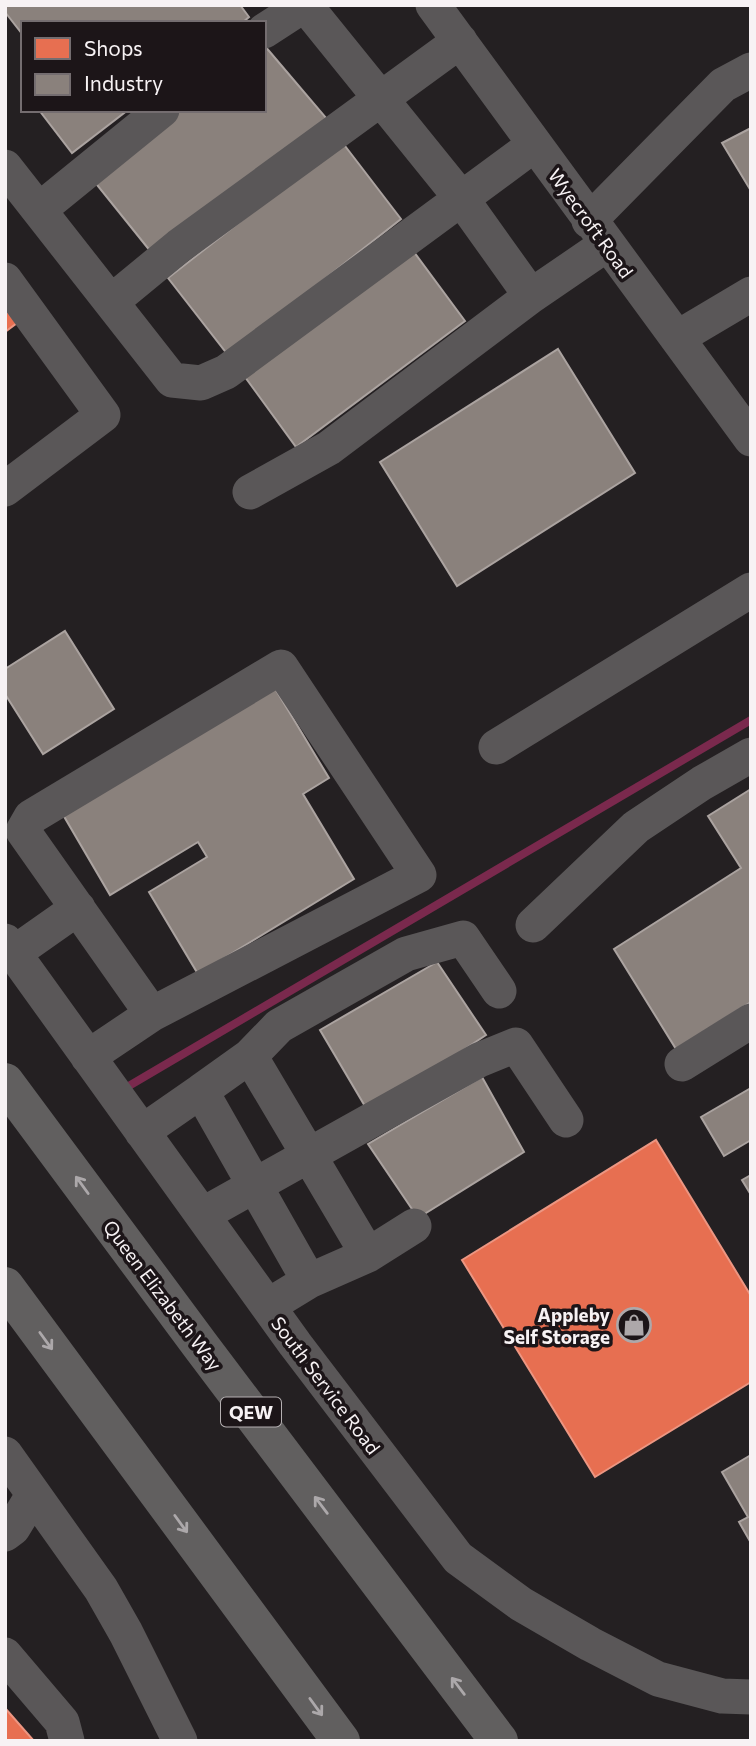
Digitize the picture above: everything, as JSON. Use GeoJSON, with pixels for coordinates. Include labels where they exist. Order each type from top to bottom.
{"type":"FeatureCollection","features":[{"type":"Feature","properties":{"kind":"highway","name":"Queen Elizabeth Way"},"geometry":{"type":"LineString","coordinates":[[5,1082],[499,1741]]}},
{"type":"Feature","properties":{"kind":"highway"},"geometry":{"type":"LineString","coordinates":[[5,1286],[341,1741]]}},
{"type":"Feature","properties":{"kind":"street"},"geometry":{"type":"LineString","coordinates":[[266,30],[305,5],[461,198],[531,296]]}},
{"type":"Feature","properties":{"kind":"street","name":"Wyecroft Road"},"geometry":{"type":"LineString","coordinates":[[433,5],[751,439]]}},
{"type":"Feature","properties":{"kind":"street"},"geometry":{"type":"LineString","coordinates":[[111,302],[179,246],[460,41]]}},
{"type":"Feature","properties":{"kind":"street"},"geometry":{"type":"LineString","coordinates":[[250,492],[329,448],[531,296],[598,233],[723,85],[751,70]]}},
{"type":"Feature","properties":{"kind":"street"},"geometry":{"type":"LineString","coordinates":[[39,210],[160,112]]}},
{"type":"Feature","properties":{"kind":"street"},"geometry":{"type":"LineString","coordinates":[[5,167],[172,380],[201,383],[226,372],[534,145]]}},
{"type":"Feature","properties":{"kind":"street"},"geometry":{"type":"LineString","coordinates":[[5,280],[103,415],[5,489]]}},
{"type":"Feature","properties":{"kind":"street"},"geometry":{"type":"LineString","coordinates":[[677,338],[751,295]]}},
{"type":"Feature","properties":{"kind":"street"},"geometry":{"type":"LineString","coordinates":[[496,747],[751,590]]}},
{"type":"Feature","properties":{"kind":"street"},"geometry":{"type":"LineString","coordinates":[[88,1057],[152,1014],[419,875],[281,667],[31,817],[23,831],[152,1014]]}},
{"type":"Feature","properties":{"kind":"street"},"geometry":{"type":"LineString","coordinates":[[533,925],[636,827],[702,783],[751,755]]}},
{"type":"Feature","properties":{"kind":"street"},"geometry":{"type":"LineString","coordinates":[[10,947],[78,908]]}},
{"type":"Feature","properties":{"kind":"street"},"geometry":{"type":"LineString","coordinates":[[142,1132],[250,1056],[279,1026],[406,954],[463,938],[499,991]]}},
{"type":"Feature","properties":{"kind":"street","name":"South Service Road"},"geometry":{"type":"LineString","coordinates":[[10,947],[268,1306],[458,1558],[521,1604],[658,1679],[722,1696],[751,1697]]}},
{"type":"Feature","properties":{"kind":"street"},"geometry":{"type":"LineString","coordinates":[[682,1064],[751,1021]]}},
{"type":"Feature","properties":{"kind":"street"},"geometry":{"type":"LineString","coordinates":[[202,1214],[479,1060],[516,1045],[566,1120]]}},
{"type":"Feature","properties":{"kind":"street"},"geometry":{"type":"LineString","coordinates":[[250,1056],[368,1255]]}},
{"type":"Feature","properties":{"kind":"street"},"geometry":{"type":"LineString","coordinates":[[201,1091],[309,1281]]}},
{"type":"Feature","properties":{"kind":"street"},"geometry":{"type":"LineString","coordinates":[[268,1306],[309,1281],[368,1255],[414,1226]]}},
{"type":"Feature","properties":{"kind":"street"},"geometry":{"type":"LineString","coordinates":[[5,1454],[101,1589],[180,1741]]}},
{"type":"Feature","properties":{"kind":"street"},"geometry":{"type":"LineString","coordinates":[[5,1534],[13,1528],[33,1495]]}},
{"type":"Feature","properties":{"kind":"street"},"geometry":{"type":"LineString","coordinates":[[5,1655],[62,1722],[67,1741]]}},
{"type":"Feature","properties":{"kind":"building: Shops"},"geometry":{"type":"Polygon","coordinates":[[[5,309],[17,323],[5,332],[5,309]]]}},
{"type":"Feature","properties":{"kind":"building: Shops"},"geometry":{"type":"Polygon","coordinates":[[[656,1140],[751,1296],[751,1382],[595,1477],[462,1260],[656,1140]]]}},
{"type":"Feature","properties":{"kind":"building: Shops"},"geometry":{"type":"Polygon","coordinates":[[[5,1708],[34,1741],[5,1741],[5,1708]]]}},
{"type":"Feature","properties":{"kind":"building: Industry"},"geometry":{"type":"Polygon","coordinates":[[[5,5],[240,5],[249,17],[244,21],[21,21],[21,32],[5,12],[5,5]]]}},
{"type":"Feature","properties":{"kind":"building: Industry"},"geometry":{"type":"Polygon","coordinates":[[[266,47],[327,119],[151,252],[89,175],[174,112],[266,112],[266,47]]]}},
{"type":"Feature","properties":{"kind":"building: Industry"},"geometry":{"type":"Polygon","coordinates":[[[41,112],[125,112],[72,153],[41,112]]]}},
{"type":"Feature","properties":{"kind":"building: Industry"},"geometry":{"type":"Polygon","coordinates":[[[751,128],[751,191],[722,143],[751,128]]]}},
{"type":"Feature","properties":{"kind":"building: Industry"},"geometry":{"type":"Polygon","coordinates":[[[342,142],[401,219],[228,355],[168,278],[342,142]]]}},
{"type":"Feature","properties":{"kind":"building: Industry"},"geometry":{"type":"Polygon","coordinates":[[[414,252],[465,321],[296,447],[245,377],[414,252]]]}},
{"type":"Feature","properties":{"kind":"building: Industry"},"geometry":{"type":"Polygon","coordinates":[[[558,349],[635,473],[457,586],[380,462],[558,349]]]}},
{"type":"Feature","properties":{"kind":"building: Industry"},"geometry":{"type":"Polygon","coordinates":[[[65,631],[114,709],[43,754],[5,694],[5,669],[65,631]]]}},
{"type":"Feature","properties":{"kind":"building: Industry"},"geometry":{"type":"Polygon","coordinates":[[[273,685],[329,778],[303,794],[354,879],[198,974],[149,892],[207,857],[198,842],[110,895],[62,813],[273,685]]]}},
{"type":"Feature","properties":{"kind":"building: Industry"},"geometry":{"type":"Polygon","coordinates":[[[751,789],[751,1002],[676,1049],[614,949],[741,868],[708,816],[751,789]]]}},
{"type":"Feature","properties":{"kind":"building: Industry"},"geometry":{"type":"Polygon","coordinates":[[[437,962],[486,1035],[369,1113],[320,1030],[437,962]]]}},
{"type":"Feature","properties":{"kind":"building: Industry"},"geometry":{"type":"Polygon","coordinates":[[[482,1077],[524,1152],[418,1218],[368,1144],[482,1077]]]}},
{"type":"Feature","properties":{"kind":"building: Industry"},"geometry":{"type":"Polygon","coordinates":[[[751,1088],[751,1140],[724,1156],[701,1117],[751,1088]]]}},
{"type":"Feature","properties":{"kind":"building: Industry"},"geometry":{"type":"Polygon","coordinates":[[[751,1175],[751,1195],[742,1180],[751,1175]]]}},
{"type":"Feature","properties":{"kind":"building: Industry"},"geometry":{"type":"Polygon","coordinates":[[[751,1455],[751,1543],[739,1522],[748,1517],[722,1472],[751,1455]]]}},
{"type":"Feature","properties":{"kind":"waterway"},"geometry":{"type":"LineString","coordinates":[[122,1090],[751,720]]}},
{"type":"Feature","properties":{"kind":"place","name":"Appleby Self Storage"},"geometry":{"type":"Point","coordinates":[634,1325]}}]}
